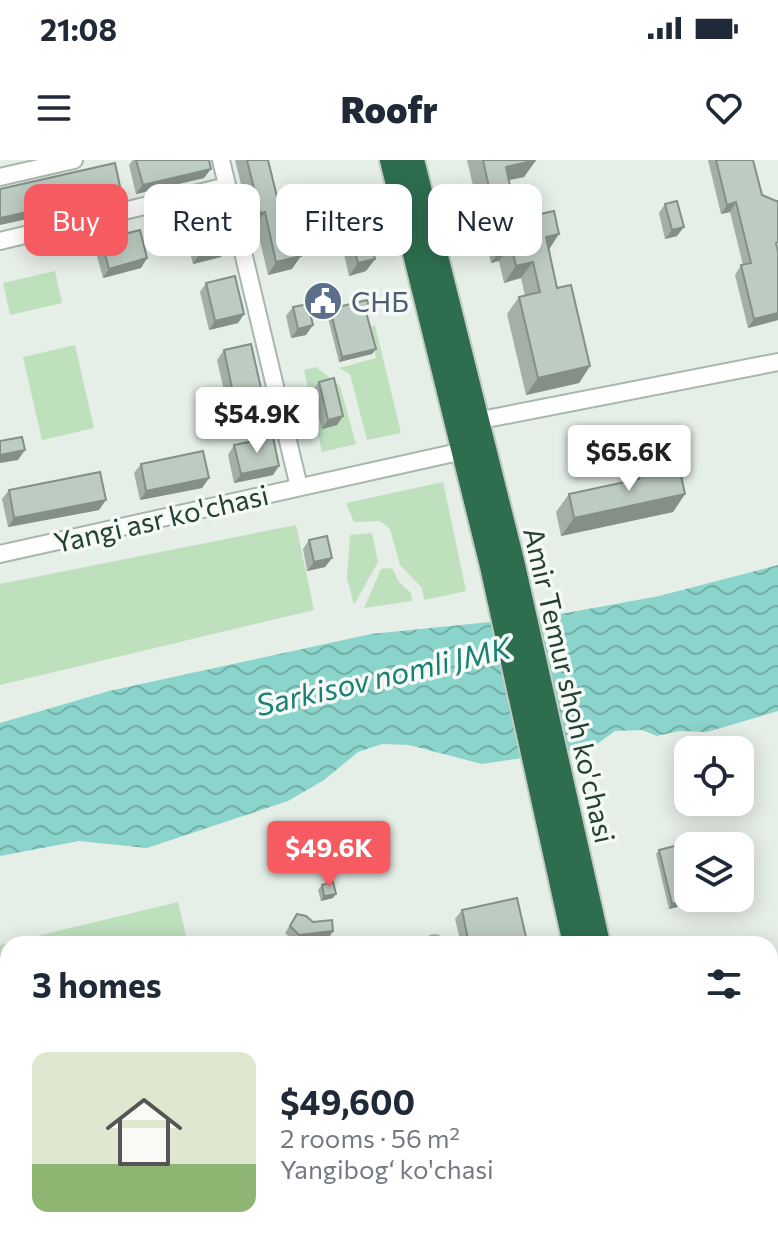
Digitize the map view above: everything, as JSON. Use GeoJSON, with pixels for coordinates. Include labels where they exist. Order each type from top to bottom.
{"type":"FeatureCollection","features":[{"type":"Feature","properties":{"kind":"highway","name":"Amir Temur shoh ko'chasi"},"geometry":{"type":"LineString","coordinates":[[392,160],[463,451],[502,564]]}},
{"type":"Feature","properties":{"kind":"highway","name":"Amir Temur shoh ko'chasi"},"geometry":{"type":"LineString","coordinates":[[412,160],[476,421],[502,564],[554,795],[596,936]]}},
{"type":"Feature","properties":{"kind":"highway","name":"Amir Temur shoh ko'chasi"},"geometry":{"type":"LineString","coordinates":[[554,795],[574,936]]}},
{"type":"Feature","properties":{"kind":"street"},"geometry":{"type":"LineString","coordinates":[[0,177],[74,160]]}},
{"type":"Feature","properties":{"kind":"street"},"geometry":{"type":"LineString","coordinates":[[221,160],[227,184]]}},
{"type":"Feature","properties":{"kind":"street"},"geometry":{"type":"LineString","coordinates":[[0,241],[144,206]]}},
{"type":"Feature","properties":{"kind":"street"},"geometry":{"type":"LineString","coordinates":[[244,256],[299,487]]}},
{"type":"Feature","properties":{"kind":"street"},"geometry":{"type":"LineString","coordinates":[[476,421],[778,362]]}},
{"type":"Feature","properties":{"kind":"street","name":"Yangi asr ko'chasi"},"geometry":{"type":"LineString","coordinates":[[0,554],[463,451]]}},
{"type":"Feature","properties":{"kind":"green space"},"geometry":{"type":"Polygon","coordinates":[[[55,271],[62,303],[10,315],[3,283],[55,271]]]}},
{"type":"Feature","properties":{"kind":"green space"},"geometry":{"type":"Polygon","coordinates":[[[375,325],[401,433],[367,440],[350,374],[339,368],[376,358],[369,328],[375,325]]]}},
{"type":"Feature","properties":{"kind":"green space"},"geometry":{"type":"Polygon","coordinates":[[[75,345],[94,428],[42,440],[23,357],[75,345]]]}},
{"type":"Feature","properties":{"kind":"green space"},"geometry":{"type":"Polygon","coordinates":[[[316,367],[340,386],[356,444],[322,452],[304,370],[316,367]]]}},
{"type":"Feature","properties":{"kind":"green space"},"geometry":{"type":"Polygon","coordinates":[[[443,482],[466,591],[424,600],[422,588],[400,565],[390,529],[380,521],[354,522],[346,503],[443,482]]]}},
{"type":"Feature","properties":{"kind":"green space"},"geometry":{"type":"Polygon","coordinates":[[[296,525],[314,610],[0,685],[0,584],[296,525]]]}},
{"type":"Feature","properties":{"kind":"green space"},"geometry":{"type":"Polygon","coordinates":[[[372,533],[378,562],[354,605],[347,578],[350,535],[372,533]]]}},
{"type":"Feature","properties":{"kind":"green space"},"geometry":{"type":"Polygon","coordinates":[[[392,568],[399,582],[411,593],[412,601],[364,608],[381,569],[392,568]]]}},
{"type":"Feature","properties":{"kind":"green space"},"geometry":{"type":"Polygon","coordinates":[[[178,902],[186,936],[37,936],[178,902]]]}},
{"type":"Feature","properties":{"kind":"water","name":"Sarkisov nomli JMK"},"geometry":{"type":"Polygon","coordinates":[[[778,565],[778,711],[707,732],[679,731],[657,736],[642,730],[615,731],[597,744],[583,749],[482,764],[409,745],[382,744],[358,752],[324,780],[288,801],[147,848],[79,841],[0,856],[0,723],[109,691],[371,634],[550,616],[659,596],[778,565]]]}},
{"type":"Feature","properties":{"kind":"building"},"geometry":{"type":"Polygon","coordinates":[[[136,160],[209,160],[211,169],[143,185],[136,160]]]}},
{"type":"Feature","properties":{"kind":"building"},"geometry":{"type":"Polygon","coordinates":[[[247,160],[268,160],[276,193],[276,256],[301,256],[276,262],[265,212],[260,213],[260,184],[253,184],[247,160]]]}},
{"type":"Feature","properties":{"kind":"building"},"geometry":{"type":"Polygon","coordinates":[[[483,160],[536,160],[506,167],[510,184],[488,184],[483,160]]]}},
{"type":"Feature","properties":{"kind":"building"},"geometry":{"type":"Polygon","coordinates":[[[716,160],[753,160],[762,195],[778,201],[778,313],[754,319],[741,265],[751,263],[736,202],[727,205],[716,160]]]}},
{"type":"Feature","properties":{"kind":"building"},"geometry":{"type":"Polygon","coordinates":[[[115,163],[120,184],[24,184],[24,213],[0,218],[0,189],[115,163]]]}},
{"type":"Feature","properties":{"kind":"building"},"geometry":{"type":"Polygon","coordinates":[[[677,201],[684,227],[672,230],[665,204],[677,201]]]}},
{"type":"Feature","properties":{"kind":"building"},"geometry":{"type":"Polygon","coordinates":[[[554,211],[559,234],[546,237],[557,288],[571,285],[590,366],[538,378],[519,297],[540,292],[533,262],[516,266],[514,256],[542,256],[542,214],[554,211]]]}},
{"type":"Feature","properties":{"kind":"building"},"geometry":{"type":"Polygon","coordinates":[[[140,230],[144,256],[147,258],[109,269],[105,256],[128,256],[128,233],[140,230]]]}},
{"type":"Feature","properties":{"kind":"building"},"geometry":{"type":"Polygon","coordinates":[[[356,256],[374,256],[375,259],[358,263],[356,256]]]}},
{"type":"Feature","properties":{"kind":"building"},"geometry":{"type":"Polygon","coordinates":[[[235,276],[244,314],[215,321],[206,283],[235,276]]]}},
{"type":"Feature","properties":{"kind":"building"},"geometry":{"type":"Polygon","coordinates":[[[367,300],[370,311],[366,312],[376,349],[342,357],[330,309],[367,300]]]}},
{"type":"Feature","properties":{"kind":"building"},"geometry":{"type":"Polygon","coordinates":[[[308,304],[313,325],[298,329],[293,307],[308,304]]]}},
{"type":"Feature","properties":{"kind":"building"},"geometry":{"type":"Polygon","coordinates":[[[251,344],[265,406],[237,412],[224,350],[251,344]]]}},
{"type":"Feature","properties":{"kind":"building"},"geometry":{"type":"Polygon","coordinates":[[[334,378],[343,416],[328,420],[319,382],[334,378]]]}},
{"type":"Feature","properties":{"kind":"building"},"geometry":{"type":"Polygon","coordinates":[[[22,437],[25,450],[0,455],[0,441],[22,437]]]}},
{"type":"Feature","properties":{"kind":"building"},"geometry":{"type":"Polygon","coordinates":[[[273,437],[279,466],[241,474],[234,445],[273,437]]]}},
{"type":"Feature","properties":{"kind":"building"},"geometry":{"type":"Polygon","coordinates":[[[203,451],[209,478],[146,491],[141,464],[203,451]]]}},
{"type":"Feature","properties":{"kind":"building"},"geometry":{"type":"Polygon","coordinates":[[[679,466],[685,494],[574,518],[569,494],[639,479],[638,475],[679,466]]]}},
{"type":"Feature","properties":{"kind":"building"},"geometry":{"type":"Polygon","coordinates":[[[100,472],[106,500],[14,518],[9,490],[100,472]]]}},
{"type":"Feature","properties":{"kind":"building"},"geometry":{"type":"Polygon","coordinates":[[[327,536],[332,558],[314,562],[309,540],[327,536]]]}},
{"type":"Feature","properties":{"kind":"building"},"geometry":{"type":"Polygon","coordinates":[[[674,846],[674,904],[672,904],[659,850],[674,846]]]}},
{"type":"Feature","properties":{"kind":"building"},"geometry":{"type":"Polygon","coordinates":[[[333,882],[336,894],[324,896],[322,885],[333,882]]]}},
{"type":"Feature","properties":{"kind":"building"},"geometry":{"type":"Polygon","coordinates":[[[517,898],[526,936],[467,936],[462,910],[517,898]]]}},
{"type":"Feature","properties":{"kind":"building"},"geometry":{"type":"Polygon","coordinates":[[[297,914],[313,922],[332,920],[333,931],[299,935],[290,926],[297,914]]]}},
{"type":"Feature","properties":{"kind":"place","name":"СНБ"},"geometry":{"type":"Point","coordinates":[323,301]}}]}
